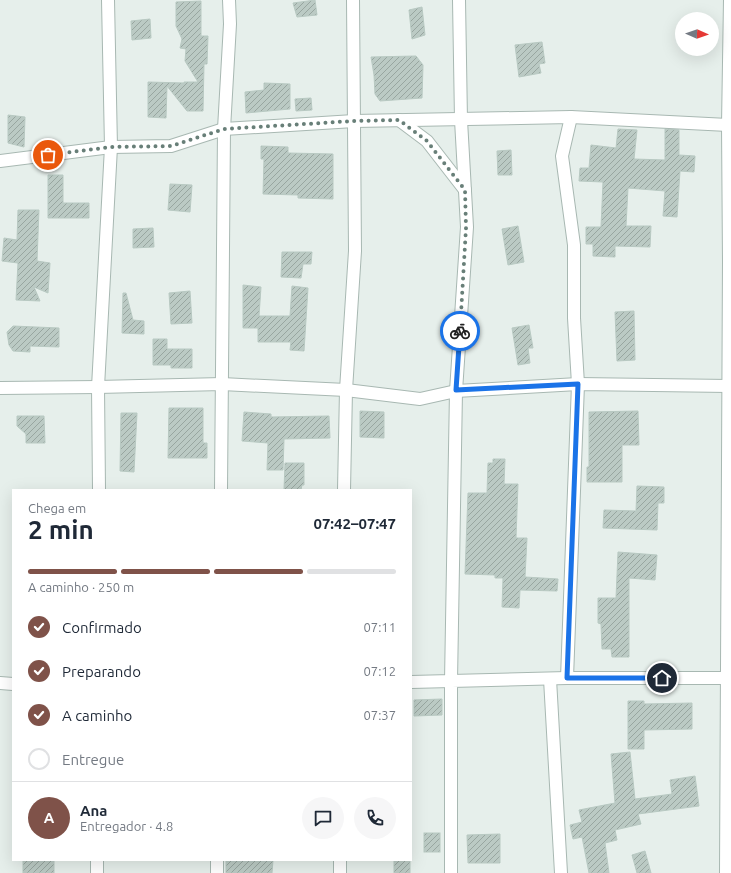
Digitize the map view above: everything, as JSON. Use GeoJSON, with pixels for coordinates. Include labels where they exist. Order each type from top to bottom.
{"type":"FeatureCollection","features":[{"type":"Feature","properties":{"kind":"street"},"geometry":{"type":"LineString","coordinates":[[99,489],[98,388],[111,147],[108,0]]}},
{"type":"Feature","properties":{"kind":"street"},"geometry":{"type":"LineString","coordinates":[[221,489],[224,129],[230,24],[229,0]]}},
{"type":"Feature","properties":{"kind":"street"},"geometry":{"type":"LineString","coordinates":[[344,489],[346,390],[355,251],[353,0]]}},
{"type":"Feature","properties":{"kind":"street"},"geometry":{"type":"LineString","coordinates":[[451,873],[451,681],[456,390],[466,228],[461,120],[459,0]]}},
{"type":"Feature","properties":{"kind":"street"},"geometry":{"type":"LineString","coordinates":[[726,873],[726,678],[730,261],[728,124],[730,0]]}},
{"type":"Feature","properties":{"kind":"street"},"geometry":{"type":"LineString","coordinates":[[0,161],[111,147],[171,146],[224,129],[354,121],[571,118],[728,124]]}},
{"type":"Feature","properties":{"kind":"street"},"geometry":{"type":"LineString","coordinates":[[567,678],[578,384],[574,318],[574,245],[562,156],[571,118]]}},
{"type":"Feature","properties":{"kind":"street"},"geometry":{"type":"LineString","coordinates":[[399,120],[427,141],[465,190]]}},
{"type":"Feature","properties":{"kind":"street"},"geometry":{"type":"LineString","coordinates":[[0,388],[98,388],[222,384],[346,390],[420,399],[456,390],[578,384],[729,386]]}},
{"type":"Feature","properties":{"kind":"street"},"geometry":{"type":"LineString","coordinates":[[412,682],[550,678],[726,678]]}},
{"type":"Feature","properties":{"kind":"street"},"geometry":{"type":"LineString","coordinates":[[550,678],[561,873]]}},
{"type":"Feature","properties":{"kind":"street"},"geometry":{"type":"LineString","coordinates":[[0,683],[12,684]]}},
{"type":"Feature","properties":{"kind":"street"},"geometry":{"type":"LineString","coordinates":[[97,861],[97,873]]}},
{"type":"Feature","properties":{"kind":"street"},"geometry":{"type":"LineString","coordinates":[[217,861],[217,873]]}},
{"type":"Feature","properties":{"kind":"street"},"geometry":{"type":"LineString","coordinates":[[340,861],[340,873]]}},
{"type":"Feature","properties":{"kind":"building"},"geometry":{"type":"Polygon","coordinates":[[[315,0],[317,15],[297,17],[293,3],[315,0]]]}},
{"type":"Feature","properties":{"kind":"building"},"geometry":{"type":"Polygon","coordinates":[[[201,1],[201,36],[208,36],[207,64],[204,64],[203,111],[187,111],[167,86],[166,118],[148,117],[148,82],[198,82],[185,61],[186,49],[180,48],[182,39],[176,26],[176,2],[201,1]]]}},
{"type":"Feature","properties":{"kind":"building"},"geometry":{"type":"Polygon","coordinates":[[[422,7],[425,35],[412,39],[409,10],[422,7]]]}},
{"type":"Feature","properties":{"kind":"building"},"geometry":{"type":"Polygon","coordinates":[[[150,19],[151,38],[132,40],[131,21],[150,19]]]}},
{"type":"Feature","properties":{"kind":"building"},"geometry":{"type":"Polygon","coordinates":[[[542,42],[545,63],[539,64],[541,73],[519,77],[515,45],[542,42]]]}},
{"type":"Feature","properties":{"kind":"building"},"geometry":{"type":"Polygon","coordinates":[[[416,56],[423,65],[422,98],[380,101],[375,94],[371,57],[416,56]]]}},
{"type":"Feature","properties":{"kind":"building"},"geometry":{"type":"Polygon","coordinates":[[[264,83],[290,84],[290,109],[246,113],[245,92],[264,90],[264,83]]]}},
{"type":"Feature","properties":{"kind":"building"},"geometry":{"type":"Polygon","coordinates":[[[311,98],[312,110],[296,111],[295,99],[311,98]]]}},
{"type":"Feature","properties":{"kind":"building"},"geometry":{"type":"Polygon","coordinates":[[[8,115],[25,117],[24,147],[8,143],[8,115]]]}},
{"type":"Feature","properties":{"kind":"building"},"geometry":{"type":"Polygon","coordinates":[[[618,129],[637,130],[634,159],[665,160],[665,129],[679,130],[679,155],[695,156],[694,172],[680,171],[677,217],[663,216],[665,191],[628,188],[626,226],[651,226],[650,247],[615,246],[615,257],[593,256],[593,244],[586,244],[586,227],[601,227],[603,182],[579,181],[580,168],[589,168],[591,145],[616,148],[618,129]]]}},
{"type":"Feature","properties":{"kind":"building"},"geometry":{"type":"Polygon","coordinates":[[[261,146],[288,147],[288,153],[333,154],[333,199],[298,198],[298,195],[263,194],[264,159],[261,159],[261,146]]]}},
{"type":"Feature","properties":{"kind":"building"},"geometry":{"type":"Polygon","coordinates":[[[511,150],[512,175],[498,175],[497,151],[511,150]]]}},
{"type":"Feature","properties":{"kind":"building"},"geometry":{"type":"Polygon","coordinates":[[[48,175],[63,175],[63,203],[89,203],[89,218],[48,218],[48,175]]]}},
{"type":"Feature","properties":{"kind":"building"},"geometry":{"type":"Polygon","coordinates":[[[170,184],[192,185],[190,212],[168,210],[170,184]]]}},
{"type":"Feature","properties":{"kind":"building"},"geometry":{"type":"Polygon","coordinates":[[[18,210],[39,210],[37,261],[50,263],[48,293],[34,287],[40,301],[16,300],[18,263],[2,261],[4,238],[17,240],[18,210]]]}},
{"type":"Feature","properties":{"kind":"building"},"geometry":{"type":"Polygon","coordinates":[[[518,226],[524,262],[508,265],[502,229],[518,226]]]}},
{"type":"Feature","properties":{"kind":"building"},"geometry":{"type":"Polygon","coordinates":[[[153,228],[154,247],[133,248],[133,229],[153,228]]]}},
{"type":"Feature","properties":{"kind":"building"},"geometry":{"type":"Polygon","coordinates":[[[282,252],[312,252],[311,264],[303,264],[301,278],[281,277],[282,252]]]}},
{"type":"Feature","properties":{"kind":"building"},"geometry":{"type":"Polygon","coordinates":[[[243,285],[261,287],[259,316],[290,316],[292,286],[308,288],[304,351],[290,350],[291,342],[258,342],[258,328],[243,328],[243,285]]]}},
{"type":"Feature","properties":{"kind":"building"},"geometry":{"type":"Polygon","coordinates":[[[190,291],[192,323],[171,324],[169,293],[190,291]]]}},
{"type":"Feature","properties":{"kind":"building"},"geometry":{"type":"Polygon","coordinates":[[[123,293],[126,293],[133,320],[144,321],[144,334],[122,333],[123,293]]]}},
{"type":"Feature","properties":{"kind":"building"},"geometry":{"type":"Polygon","coordinates":[[[634,311],[635,360],[617,361],[615,312],[634,311]]]}},
{"type":"Feature","properties":{"kind":"building"},"geometry":{"type":"Polygon","coordinates":[[[529,325],[533,348],[528,348],[530,363],[518,365],[512,328],[529,325]]]}},
{"type":"Feature","properties":{"kind":"building"},"geometry":{"type":"Polygon","coordinates":[[[13,326],[59,328],[59,347],[30,346],[30,352],[13,351],[9,345],[7,332],[13,326]]]}},
{"type":"Feature","properties":{"kind":"building"},"geometry":{"type":"Polygon","coordinates":[[[153,339],[167,339],[167,349],[192,349],[192,368],[171,368],[171,365],[153,365],[153,339]]]}},
{"type":"Feature","properties":{"kind":"building"},"geometry":{"type":"Polygon","coordinates":[[[169,408],[203,408],[203,443],[207,443],[207,458],[168,458],[169,408]]]}},
{"type":"Feature","properties":{"kind":"building"},"geometry":{"type":"Polygon","coordinates":[[[360,411],[384,412],[384,438],[360,437],[360,411]]]}},
{"type":"Feature","properties":{"kind":"building"},"geometry":{"type":"Polygon","coordinates":[[[638,411],[639,445],[622,445],[622,482],[587,482],[587,467],[589,467],[589,412],[638,411]]]}},
{"type":"Feature","properties":{"kind":"building"},"geometry":{"type":"Polygon","coordinates":[[[244,412],[271,414],[271,417],[329,416],[330,438],[284,439],[283,470],[267,470],[268,443],[242,441],[244,412]]]}},
{"type":"Feature","properties":{"kind":"building"},"geometry":{"type":"Polygon","coordinates":[[[121,413],[137,413],[134,472],[120,471],[121,413]]]}},
{"type":"Feature","properties":{"kind":"building"},"geometry":{"type":"Polygon","coordinates":[[[17,416],[44,416],[45,443],[26,443],[26,434],[17,426],[17,416]]]}},
{"type":"Feature","properties":{"kind":"building"},"geometry":{"type":"Polygon","coordinates":[[[493,459],[505,459],[504,484],[518,484],[516,538],[527,538],[525,577],[558,579],[557,591],[520,590],[519,608],[502,607],[503,578],[495,578],[495,575],[465,574],[468,493],[487,493],[488,463],[493,463],[493,459]]]}},
{"type":"Feature","properties":{"kind":"building"},"geometry":{"type":"Polygon","coordinates":[[[285,463],[304,463],[304,485],[302,485],[301,489],[284,489],[285,463]]]}},
{"type":"Feature","properties":{"kind":"building"},"geometry":{"type":"Polygon","coordinates":[[[637,486],[664,487],[664,503],[658,503],[657,530],[603,528],[604,510],[636,511],[637,486]]]}},
{"type":"Feature","properties":{"kind":"building"},"geometry":{"type":"Polygon","coordinates":[[[618,552],[657,555],[655,580],[629,578],[629,657],[612,657],[611,649],[602,649],[601,624],[598,623],[598,598],[616,598],[618,552]]]}},
{"type":"Feature","properties":{"kind":"building"},"geometry":{"type":"Polygon","coordinates":[[[442,699],[442,715],[414,716],[414,700],[442,699]]]}},
{"type":"Feature","properties":{"kind":"building"},"geometry":{"type":"Polygon","coordinates":[[[628,701],[644,701],[644,704],[692,703],[692,729],[644,730],[644,749],[628,749],[628,701]]]}},
{"type":"Feature","properties":{"kind":"building"},"geometry":{"type":"Polygon","coordinates":[[[630,752],[635,799],[672,794],[670,780],[695,776],[699,806],[638,814],[641,824],[615,830],[617,840],[605,843],[609,873],[589,873],[582,837],[573,839],[570,825],[582,822],[579,810],[615,803],[611,754],[630,752]]]}},
{"type":"Feature","properties":{"kind":"building"},"geometry":{"type":"Polygon","coordinates":[[[424,833],[440,833],[440,852],[424,852],[424,833]]]}},
{"type":"Feature","properties":{"kind":"building"},"geometry":{"type":"Polygon","coordinates":[[[500,834],[500,863],[468,863],[467,835],[500,834]]]}},
{"type":"Feature","properties":{"kind":"building"},"geometry":{"type":"Polygon","coordinates":[[[645,851],[651,873],[637,873],[632,855],[645,851]]]}},
{"type":"Feature","properties":{"kind":"building"},"geometry":{"type":"Polygon","coordinates":[[[23,861],[54,861],[54,873],[23,873],[23,861]]]}},
{"type":"Feature","properties":{"kind":"building"},"geometry":{"type":"Polygon","coordinates":[[[226,861],[273,861],[272,873],[226,873],[226,861]]]}},
{"type":"Feature","properties":{"kind":"building"},"geometry":{"type":"Polygon","coordinates":[[[394,861],[410,861],[410,873],[394,873],[394,861]]]}},
{"type":"Feature","properties":{"kind":"way so far"},"geometry":{"type":"LineString","coordinates":[[48,155],[111,147],[171,146],[224,129],[354,121],[399,120],[427,141],[465,190],[466,228],[460,331]]}},
{"type":"Feature","properties":{"kind":"route"},"geometry":{"type":"LineString","coordinates":[[460,331],[456,390],[578,384],[567,678],[662,678]]}}]}
